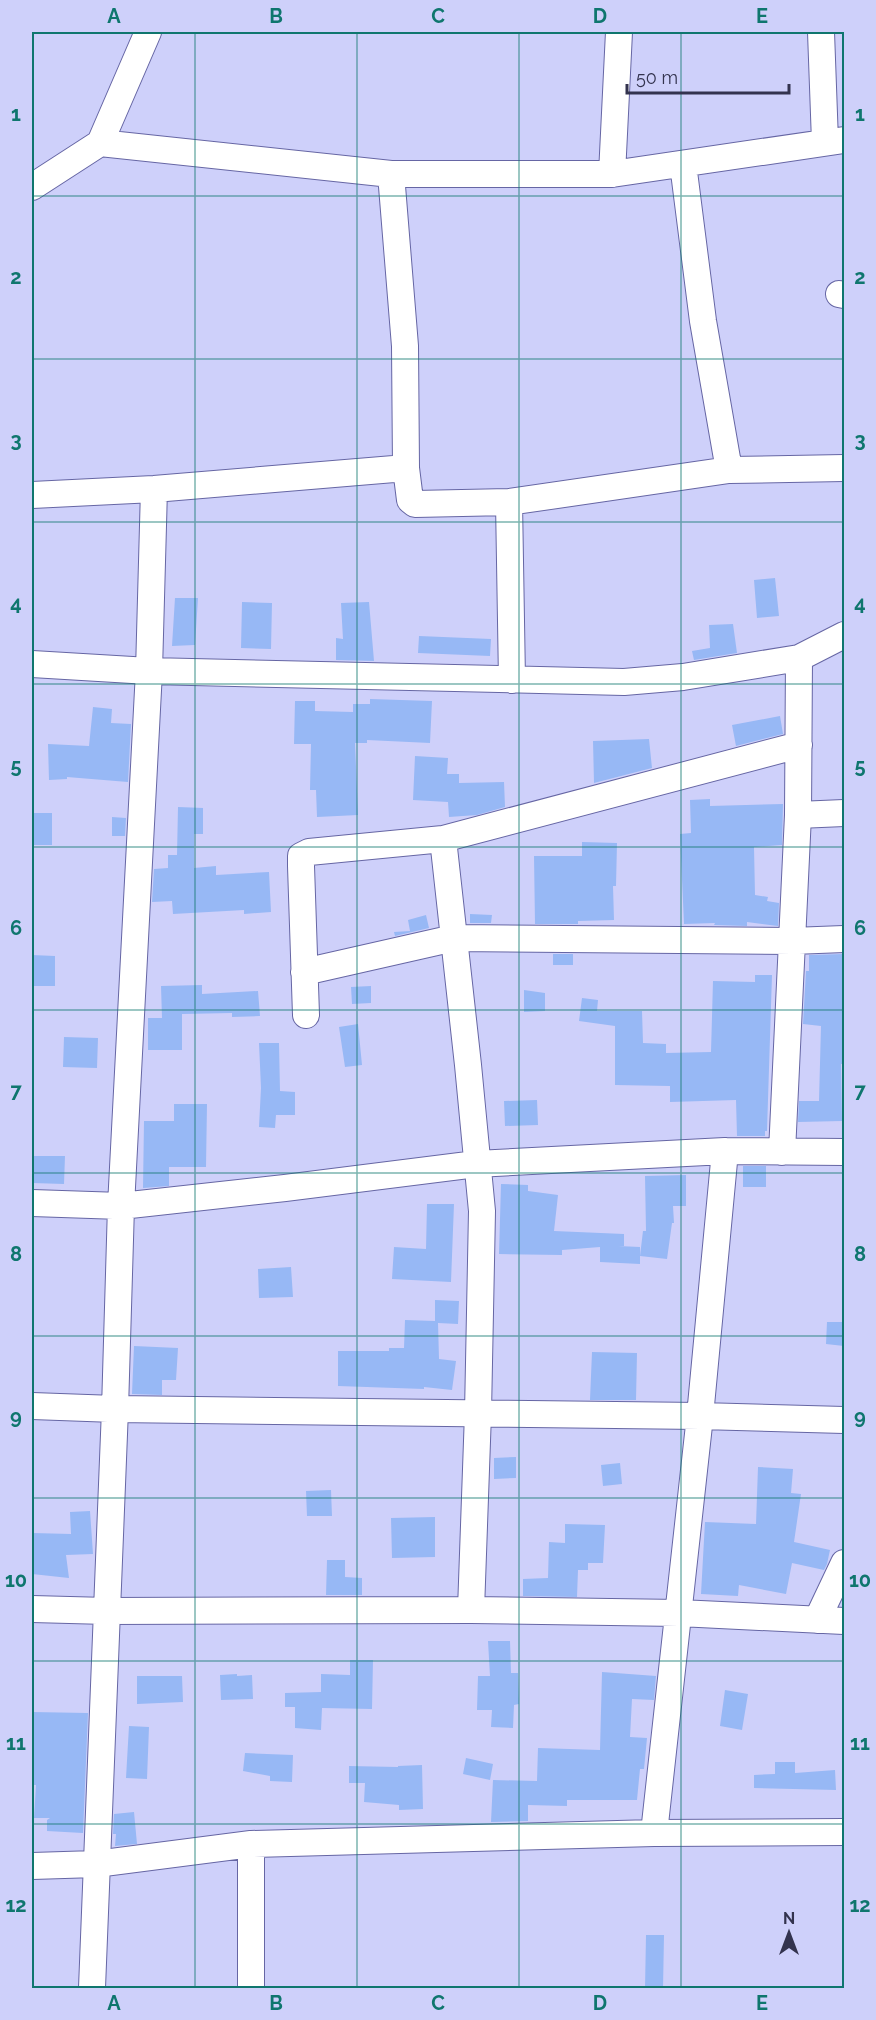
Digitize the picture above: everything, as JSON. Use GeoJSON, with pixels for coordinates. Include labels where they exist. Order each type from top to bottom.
{"type":"FeatureCollection","features":[{"type":"Feature","properties":{"kind":"street"},"geometry":{"type":"LineString","coordinates":[[32,187],[100,143],[148,32]]}},
{"type":"Feature","properties":{"kind":"street"},"geometry":{"type":"LineString","coordinates":[[612,174],[619,32]]}},
{"type":"Feature","properties":{"kind":"street"},"geometry":{"type":"LineString","coordinates":[[100,143],[391,174],[612,174],[835,141],[821,32]]}},
{"type":"Feature","properties":{"kind":"street"},"geometry":{"type":"LineString","coordinates":[[683,164],[703,321],[729,470]]}},
{"type":"Feature","properties":{"kind":"street"},"geometry":{"type":"LineString","coordinates":[[391,174],[405,346],[406,468],[410,500],[415,504],[509,502],[729,470],[844,468]]}},
{"type":"Feature","properties":{"kind":"street"},"geometry":{"type":"LineString","coordinates":[[32,495],[154,489],[406,468]]}},
{"type":"Feature","properties":{"kind":"street"},"geometry":{"type":"LineString","coordinates":[[92,1989],[121,1206],[149,670],[154,489]]}},
{"type":"Feature","properties":{"kind":"street"},"geometry":{"type":"LineString","coordinates":[[509,502],[512,680]]}},
{"type":"Feature","properties":{"kind":"street"},"geometry":{"type":"LineString","coordinates":[[32,664],[149,670],[624,682],[671,678],[799,658],[844,635]]}},
{"type":"Feature","properties":{"kind":"street"},"geometry":{"type":"LineString","coordinates":[[782,1152],[798,815],[799,658]]}},
{"type":"Feature","properties":{"kind":"street"},"geometry":{"type":"LineString","coordinates":[[306,1015],[301,856],[309,852],[443,839],[799,745]]}},
{"type":"Feature","properties":{"kind":"street"},"geometry":{"type":"LineString","coordinates":[[798,815],[844,813]]}},
{"type":"Feature","properties":{"kind":"street"},"geometry":{"type":"LineString","coordinates":[[443,839],[482,1210],[471,1610]]}},
{"type":"Feature","properties":{"kind":"street"},"geometry":{"type":"LineString","coordinates":[[304,972],[454,938],[844,939]]}},
{"type":"Feature","properties":{"kind":"street"},"geometry":{"type":"LineString","coordinates":[[32,1203],[121,1206],[476,1164],[725,1151],[844,1152]]}},
{"type":"Feature","properties":{"kind":"street"},"geometry":{"type":"LineString","coordinates":[[654,1833],[700,1416],[725,1151]]}},
{"type":"Feature","properties":{"kind":"street"},"geometry":{"type":"LineString","coordinates":[[32,1406],[844,1420]]}},
{"type":"Feature","properties":{"kind":"street"},"geometry":{"type":"LineString","coordinates":[[817,1620],[844,1563]]}},
{"type":"Feature","properties":{"kind":"street"},"geometry":{"type":"LineString","coordinates":[[32,1609],[679,1613],[844,1621]]}},
{"type":"Feature","properties":{"kind":"street"},"geometry":{"type":"LineString","coordinates":[[32,1866],[96,1864],[250,1844],[654,1833],[844,1832]]}},
{"type":"Feature","properties":{"kind":"street"},"geometry":{"type":"LineString","coordinates":[[250,1844],[250,1989]]}},
{"type":"Feature","properties":{"kind":"building"},"geometry":{"type":"Polygon","coordinates":[[[775,578],[779,616],[757,618],[754,580],[775,578]]]}},
{"type":"Feature","properties":{"kind":"building"},"geometry":{"type":"Polygon","coordinates":[[[175,598],[198,598],[195,645],[172,646],[175,598]]]}},
{"type":"Feature","properties":{"kind":"building"},"geometry":{"type":"Polygon","coordinates":[[[242,602],[272,603],[271,649],[241,648],[242,602]]]}},
{"type":"Feature","properties":{"kind":"building"},"geometry":{"type":"Polygon","coordinates":[[[369,602],[374,661],[336,660],[336,638],[343,639],[341,603],[369,602]]]}},
{"type":"Feature","properties":{"kind":"building"},"geometry":{"type":"Polygon","coordinates":[[[733,624],[737,653],[694,660],[692,651],[710,648],[709,625],[733,624]]]}},
{"type":"Feature","properties":{"kind":"building"},"geometry":{"type":"Polygon","coordinates":[[[419,636],[491,639],[490,656],[418,653],[419,636]]]}},
{"type":"Feature","properties":{"kind":"building"},"geometry":{"type":"Polygon","coordinates":[[[370,699],[432,701],[430,743],[367,740],[367,743],[355,743],[358,815],[317,817],[316,790],[310,790],[311,744],[294,744],[295,701],[315,701],[315,711],[353,712],[353,704],[370,704],[370,699]]]}},
{"type":"Feature","properties":{"kind":"building"},"geometry":{"type":"Polygon","coordinates":[[[93,707],[112,709],[111,723],[131,724],[128,782],[67,777],[67,779],[49,780],[48,744],[89,746],[93,707]]]}},
{"type":"Feature","properties":{"kind":"building"},"geometry":{"type":"Polygon","coordinates":[[[780,716],[783,734],[736,746],[732,725],[780,716]]]}},
{"type":"Feature","properties":{"kind":"building"},"geometry":{"type":"Polygon","coordinates":[[[649,739],[652,768],[594,783],[593,741],[649,739]]]}},
{"type":"Feature","properties":{"kind":"building"},"geometry":{"type":"Polygon","coordinates":[[[415,756],[448,758],[447,774],[459,774],[459,783],[504,782],[505,807],[477,815],[449,817],[448,802],[413,800],[415,756]]]}},
{"type":"Feature","properties":{"kind":"building"},"geometry":{"type":"Polygon","coordinates":[[[710,799],[710,806],[783,804],[782,845],[754,847],[755,895],[768,897],[767,901],[779,903],[778,926],[747,922],[747,926],[714,925],[715,923],[684,924],[680,834],[691,833],[690,800],[710,799]]]}},
{"type":"Feature","properties":{"kind":"building"},"geometry":{"type":"Polygon","coordinates":[[[178,807],[203,808],[203,834],[194,834],[194,868],[216,866],[216,875],[269,872],[271,912],[244,914],[244,910],[173,914],[172,901],[152,902],[154,869],[168,868],[168,855],[177,855],[178,807]]]}},
{"type":"Feature","properties":{"kind":"building"},"geometry":{"type":"Polygon","coordinates":[[[32,813],[52,813],[52,845],[32,845],[32,813]]]}},
{"type":"Feature","properties":{"kind":"building"},"geometry":{"type":"Polygon","coordinates":[[[112,817],[126,818],[125,836],[112,836],[112,817]]]}},
{"type":"Feature","properties":{"kind":"building"},"geometry":{"type":"Polygon","coordinates":[[[582,842],[617,843],[616,886],[613,886],[614,920],[578,921],[578,924],[535,924],[534,856],[582,856],[582,842]]]}},
{"type":"Feature","properties":{"kind":"building"},"geometry":{"type":"Polygon","coordinates":[[[470,914],[492,915],[491,923],[470,923],[470,914]]]}},
{"type":"Feature","properties":{"kind":"building"},"geometry":{"type":"Polygon","coordinates":[[[426,915],[429,928],[395,936],[394,932],[410,931],[408,920],[426,915]]]}},
{"type":"Feature","properties":{"kind":"building"},"geometry":{"type":"Polygon","coordinates":[[[553,954],[573,954],[573,965],[553,965],[553,954]]]}},
{"type":"Feature","properties":{"kind":"building"},"geometry":{"type":"Polygon","coordinates":[[[844,954],[842,1121],[798,1122],[799,1101],[819,1101],[821,1026],[803,1024],[809,955],[844,954]]]}},
{"type":"Feature","properties":{"kind":"building"},"geometry":{"type":"Polygon","coordinates":[[[32,955],[55,956],[55,986],[32,986],[32,955]]]}},
{"type":"Feature","properties":{"kind":"building"},"geometry":{"type":"Polygon","coordinates":[[[755,975],[772,975],[765,1136],[737,1136],[736,1100],[670,1102],[670,1086],[615,1085],[615,1026],[579,1021],[582,998],[598,1000],[597,1011],[642,1011],[643,1043],[666,1044],[666,1053],[711,1052],[713,981],[755,982],[755,975]]]}},
{"type":"Feature","properties":{"kind":"building"},"geometry":{"type":"Polygon","coordinates":[[[202,985],[202,994],[258,991],[260,1016],[232,1017],[232,1013],[182,1014],[182,1050],[148,1050],[148,1018],[162,1018],[161,986],[202,985]]]}},
{"type":"Feature","properties":{"kind":"building"},"geometry":{"type":"Polygon","coordinates":[[[371,986],[371,1003],[352,1004],[351,987],[371,986]]]}},
{"type":"Feature","properties":{"kind":"building"},"geometry":{"type":"Polygon","coordinates":[[[524,990],[545,993],[545,1011],[524,1012],[524,990]]]}},
{"type":"Feature","properties":{"kind":"building"},"geometry":{"type":"Polygon","coordinates":[[[358,1024],[362,1065],[345,1067],[339,1027],[358,1024]]]}},
{"type":"Feature","properties":{"kind":"building"},"geometry":{"type":"Polygon","coordinates":[[[64,1037],[98,1038],[97,1068],[63,1067],[64,1037]]]}},
{"type":"Feature","properties":{"kind":"building"},"geometry":{"type":"Polygon","coordinates":[[[259,1043],[279,1043],[280,1091],[295,1092],[295,1115],[276,1115],[275,1128],[259,1127],[261,1088],[259,1043]]]}},
{"type":"Feature","properties":{"kind":"building"},"geometry":{"type":"Polygon","coordinates":[[[537,1100],[538,1125],[505,1126],[504,1101],[537,1100]]]}},
{"type":"Feature","properties":{"kind":"building"},"geometry":{"type":"Polygon","coordinates":[[[174,1104],[207,1104],[206,1167],[169,1167],[169,1186],[143,1188],[144,1121],[174,1121],[174,1104]]]}},
{"type":"Feature","properties":{"kind":"building"},"geometry":{"type":"Polygon","coordinates":[[[32,1156],[65,1156],[64,1184],[32,1183],[32,1156]]]}},
{"type":"Feature","properties":{"kind":"building"},"geometry":{"type":"Polygon","coordinates":[[[743,1166],[766,1166],[766,1187],[743,1187],[743,1166]]]}},
{"type":"Feature","properties":{"kind":"building"},"geometry":{"type":"Polygon","coordinates":[[[686,1175],[686,1206],[673,1206],[674,1223],[672,1223],[667,1259],[640,1256],[643,1231],[646,1231],[645,1176],[686,1175]]]}},
{"type":"Feature","properties":{"kind":"building"},"geometry":{"type":"Polygon","coordinates":[[[501,1184],[528,1185],[528,1191],[558,1195],[554,1231],[624,1234],[624,1246],[618,1246],[640,1247],[640,1264],[600,1262],[600,1247],[562,1250],[562,1255],[499,1254],[501,1184]]]}},
{"type":"Feature","properties":{"kind":"building"},"geometry":{"type":"Polygon","coordinates":[[[427,1204],[454,1204],[451,1282],[392,1279],[394,1247],[426,1249],[427,1204]]]}},
{"type":"Feature","properties":{"kind":"building"},"geometry":{"type":"Polygon","coordinates":[[[291,1267],[293,1297],[259,1298],[258,1269],[291,1267]]]}},
{"type":"Feature","properties":{"kind":"building"},"geometry":{"type":"Polygon","coordinates":[[[435,1300],[459,1301],[458,1324],[438,1323],[439,1359],[456,1361],[452,1390],[424,1387],[424,1389],[338,1386],[338,1351],[389,1351],[389,1348],[404,1348],[405,1320],[435,1321],[435,1300]]]}},
{"type":"Feature","properties":{"kind":"building"},"geometry":{"type":"Polygon","coordinates":[[[827,1322],[844,1322],[844,1346],[826,1344],[827,1322]]]}},
{"type":"Feature","properties":{"kind":"building"},"geometry":{"type":"Polygon","coordinates":[[[134,1346],[178,1348],[176,1380],[162,1380],[162,1395],[132,1394],[134,1346]]]}},
{"type":"Feature","properties":{"kind":"building"},"geometry":{"type":"Polygon","coordinates":[[[592,1352],[637,1353],[636,1400],[590,1400],[592,1352]]]}},
{"type":"Feature","properties":{"kind":"building"},"geometry":{"type":"Polygon","coordinates":[[[516,1457],[516,1478],[494,1479],[494,1458],[516,1457]]]}},
{"type":"Feature","properties":{"kind":"building"},"geometry":{"type":"Polygon","coordinates":[[[620,1463],[622,1484],[603,1486],[601,1465],[620,1463]]]}},
{"type":"Feature","properties":{"kind":"building"},"geometry":{"type":"Polygon","coordinates":[[[758,1467],[793,1469],[791,1493],[801,1494],[794,1542],[830,1550],[827,1564],[824,1570],[792,1563],[786,1594],[739,1585],[738,1596],[701,1594],[705,1522],[756,1524],[758,1467]]]}},
{"type":"Feature","properties":{"kind":"building"},"geometry":{"type":"Polygon","coordinates":[[[331,1490],[332,1516],[307,1516],[306,1491],[331,1490]]]}},
{"type":"Feature","properties":{"kind":"building"},"geometry":{"type":"Polygon","coordinates":[[[90,1511],[93,1554],[66,1555],[69,1578],[32,1574],[32,1533],[71,1534],[70,1512],[90,1511]]]}},
{"type":"Feature","properties":{"kind":"building"},"geometry":{"type":"Polygon","coordinates":[[[435,1517],[435,1557],[392,1558],[391,1518],[435,1517]]]}},
{"type":"Feature","properties":{"kind":"building"},"geometry":{"type":"Polygon","coordinates":[[[565,1524],[605,1525],[603,1563],[588,1563],[588,1570],[578,1570],[577,1597],[523,1596],[523,1579],[548,1578],[549,1542],[565,1543],[565,1524]]]}},
{"type":"Feature","properties":{"kind":"building"},"geometry":{"type":"Polygon","coordinates":[[[327,1560],[345,1560],[345,1577],[362,1578],[362,1595],[326,1595],[327,1560]]]}},
{"type":"Feature","properties":{"kind":"building"},"geometry":{"type":"Polygon","coordinates":[[[488,1641],[510,1641],[511,1673],[518,1673],[519,1704],[514,1705],[513,1728],[491,1727],[492,1710],[477,1710],[478,1676],[490,1676],[488,1641]]]}},
{"type":"Feature","properties":{"kind":"building"},"geometry":{"type":"Polygon","coordinates":[[[350,1660],[373,1660],[372,1709],[322,1708],[321,1730],[295,1728],[295,1707],[285,1707],[285,1693],[321,1692],[321,1674],[350,1675],[350,1660]]]}},
{"type":"Feature","properties":{"kind":"building"},"geometry":{"type":"Polygon","coordinates":[[[602,1672],[656,1676],[654,1700],[632,1699],[630,1737],[647,1738],[644,1769],[640,1769],[637,1800],[567,1800],[567,1806],[528,1805],[528,1821],[491,1822],[493,1780],[537,1781],[538,1748],[600,1750],[602,1672]]]}},
{"type":"Feature","properties":{"kind":"building"},"geometry":{"type":"Polygon","coordinates":[[[237,1674],[237,1676],[252,1675],[253,1699],[221,1700],[220,1675],[237,1674]]]}},
{"type":"Feature","properties":{"kind":"building"},"geometry":{"type":"Polygon","coordinates":[[[137,1676],[182,1676],[183,1702],[137,1704],[137,1676]]]}},
{"type":"Feature","properties":{"kind":"building"},"geometry":{"type":"Polygon","coordinates":[[[725,1690],[748,1694],[742,1730],[720,1726],[725,1690]]]}},
{"type":"Feature","properties":{"kind":"building"},"geometry":{"type":"Polygon","coordinates":[[[32,1712],[88,1713],[83,1833],[47,1831],[47,1820],[50,1818],[34,1818],[36,1785],[32,1785],[32,1712]]]}},
{"type":"Feature","properties":{"kind":"building"},"geometry":{"type":"Polygon","coordinates":[[[129,1726],[149,1727],[147,1779],[126,1778],[129,1726]]]}},
{"type":"Feature","properties":{"kind":"building"},"geometry":{"type":"Polygon","coordinates":[[[245,1753],[293,1755],[292,1782],[270,1781],[270,1776],[243,1771],[245,1753]]]}},
{"type":"Feature","properties":{"kind":"building"},"geometry":{"type":"Polygon","coordinates":[[[466,1758],[493,1764],[490,1780],[463,1774],[466,1758]]]}},
{"type":"Feature","properties":{"kind":"building"},"geometry":{"type":"Polygon","coordinates":[[[775,1762],[795,1762],[795,1773],[835,1770],[836,1790],[754,1788],[754,1775],[775,1774],[775,1762]]]}},
{"type":"Feature","properties":{"kind":"building"},"geometry":{"type":"Polygon","coordinates":[[[422,1765],[423,1809],[399,1810],[399,1805],[364,1802],[365,1783],[349,1783],[349,1766],[422,1765]]]}},
{"type":"Feature","properties":{"kind":"building"},"geometry":{"type":"Polygon","coordinates":[[[134,1812],[137,1844],[115,1846],[114,1814],[134,1812]]]}},
{"type":"Feature","properties":{"kind":"building"},"geometry":{"type":"Polygon","coordinates":[[[646,1935],[664,1935],[663,1989],[645,1989],[646,1935]]]}}]}
